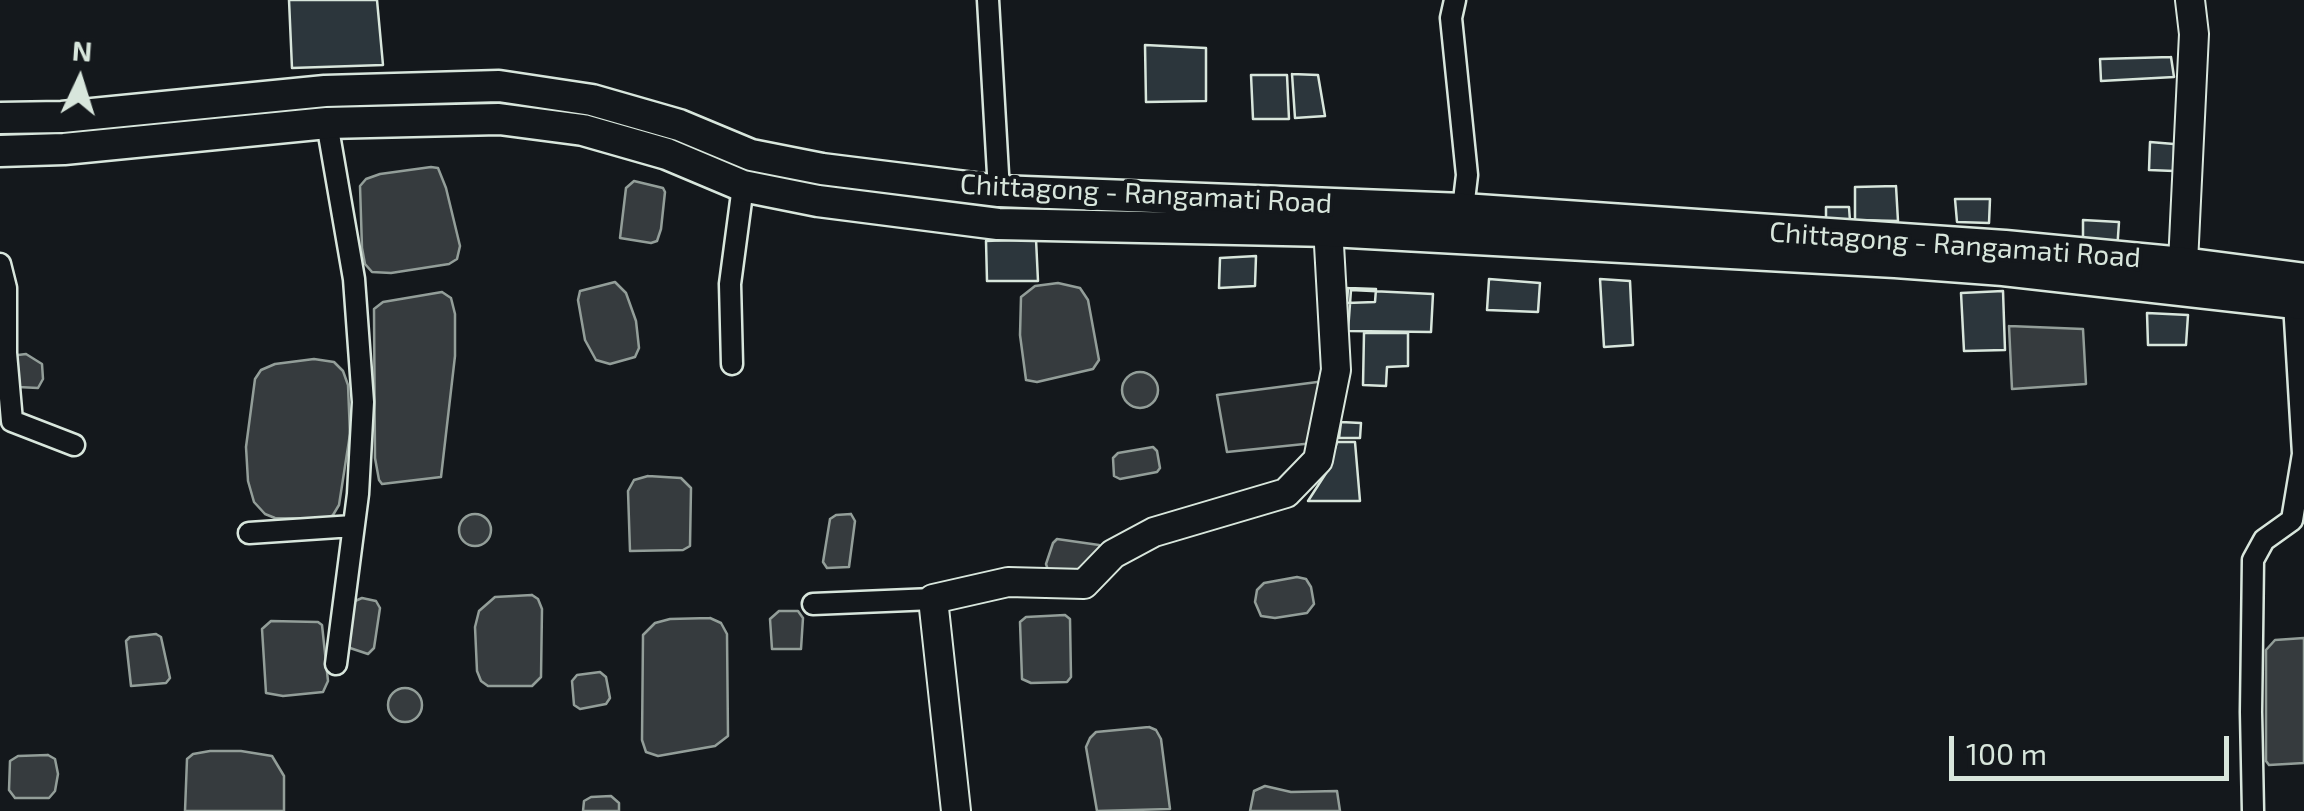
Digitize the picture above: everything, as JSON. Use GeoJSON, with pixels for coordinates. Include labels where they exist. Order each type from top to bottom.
{"type":"FeatureCollection","features":[{"type":"Feature","properties":{"kind":"highway","name":"Chittagong - Rangamati Road"},"geometry":{"type":"LineString","coordinates":[[0,118],[62,118],[324,91],[499,86],[592,100],[679,125],[751,155],[822,169],[1000,192],[2301,295]]}},
{"type":"Feature","properties":{"kind":"highway","name":"Chittagong - Rangamati Road"},"geometry":{"type":"LineString","coordinates":[[0,150],[64,149],[327,123],[476,118],[543,122],[667,154],[743,186],[818,202],[998,224],[1463,210],[1986,245],[2182,263],[2301,295]]}},
{"type":"Feature","properties":{"kind":"main road"},"geometry":{"type":"LineString","coordinates":[[2182,263],[2194,34],[2190,0]]}},
{"type":"Feature","properties":{"kind":"main road"},"geometry":{"type":"LineString","coordinates":[[956,811],[933,600],[1008,582],[1084,584],[1113,554],[1154,532],[1286,493],[1318,460],[1330,410],[1336,370],[1328,217]]}},
{"type":"Feature","properties":{"kind":"street"},"geometry":{"type":"LineString","coordinates":[[988,0],[1000,192]]}},
{"type":"Feature","properties":{"kind":"street"},"geometry":{"type":"LineString","coordinates":[[1455,0],[1451,18],[1466,175],[1463,210]]}},
{"type":"Feature","properties":{"kind":"street"},"geometry":{"type":"LineString","coordinates":[[327,123],[354,279],[364,402],[336,664]]}},
{"type":"Feature","properties":{"kind":"street"},"geometry":{"type":"LineString","coordinates":[[732,364],[730,284],[743,186]]}},
{"type":"Feature","properties":{"kind":"street"},"geometry":{"type":"LineString","coordinates":[[0,264],[6,288],[12,422],[74,445]]}},
{"type":"Feature","properties":{"kind":"street"},"geometry":{"type":"LineString","coordinates":[[2253,811],[2253,560],[2264,540],[2292,520],[2303,454],[2301,295]]}},
{"type":"Feature","properties":{"kind":"street"},"geometry":{"type":"LineString","coordinates":[[249,533],[353,526]]}},
{"type":"Feature","properties":{"kind":"street"},"geometry":{"type":"LineString","coordinates":[[813,604],[933,600]]}},
{"type":"Feature","properties":{"kind":"shaded area"},"geometry":{"type":"Polygon","coordinates":[[[438,168],[446,188],[460,246],[457,259],[449,264],[391,273],[372,272],[365,264],[362,248],[360,186],[380,174],[438,168]]]}},
{"type":"Feature","properties":{"kind":"shaded area"},"geometry":{"type":"Polygon","coordinates":[[[634,181],[663,188],[665,192],[661,229],[657,241],[651,243],[620,238],[626,188],[634,181]]]}},
{"type":"Feature","properties":{"kind":"shaded area"},"geometry":{"type":"Polygon","coordinates":[[[615,282],[626,293],[636,321],[639,348],[635,357],[610,364],[596,360],[585,340],[578,300],[580,291],[615,282]]]}},
{"type":"Feature","properties":{"kind":"shaded area"},"geometry":{"type":"Polygon","coordinates":[[[1058,283],[1080,288],[1088,300],[1099,360],[1093,369],[1037,382],[1026,380],[1020,335],[1021,297],[1035,286],[1058,283]]]}},
{"type":"Feature","properties":{"kind":"shaded area"},"geometry":{"type":"Polygon","coordinates":[[[442,292],[451,298],[455,314],[455,356],[441,477],[382,484],[375,458],[374,309],[383,302],[442,292]]]}},
{"type":"Feature","properties":{"kind":"shaded area"},"geometry":{"type":"Polygon","coordinates":[[[2009,326],[2083,329],[2086,384],[2012,389],[2009,326]]]}},
{"type":"Feature","properties":{"kind":"shaded area"},"geometry":{"type":"Polygon","coordinates":[[[26,354],[42,364],[43,379],[38,388],[18,387],[13,360],[26,354]]]}},
{"type":"Feature","properties":{"kind":"shaded area"},"geometry":{"type":"Polygon","coordinates":[[[314,359],[334,362],[343,371],[348,385],[350,434],[339,505],[326,519],[275,518],[254,502],[248,481],[246,447],[255,379],[261,370],[275,364],[314,359]]]}},
{"type":"Feature","properties":{"kind":"shaded area"},"geometry":{"type":"Polygon","coordinates":[[[1140,372],[1153,377],[1158,390],[1153,403],[1140,408],[1127,403],[1122,390],[1127,377],[1140,372]]]}},
{"type":"Feature","properties":{"kind":"shaded area"},"geometry":{"type":"Polygon","coordinates":[[[1325,381],[1314,443],[1227,452],[1217,395],[1325,381]]]}},
{"type":"Feature","properties":{"kind":"shaded area"},"geometry":{"type":"Polygon","coordinates":[[[1153,447],[1160,468],[1157,472],[1120,479],[1114,476],[1113,458],[1118,453],[1153,447]]]}},
{"type":"Feature","properties":{"kind":"shaded area"},"geometry":{"type":"Polygon","coordinates":[[[648,476],[681,478],[691,488],[690,546],[683,550],[630,551],[628,491],[634,480],[648,476]]]}},
{"type":"Feature","properties":{"kind":"shaded area"},"geometry":{"type":"Polygon","coordinates":[[[475,514],[486,519],[491,530],[486,541],[475,546],[464,541],[459,530],[464,519],[475,514]]]}},
{"type":"Feature","properties":{"kind":"shaded area"},"geometry":{"type":"Polygon","coordinates":[[[851,514],[855,521],[849,567],[827,568],[823,562],[830,519],[851,514]]]}},
{"type":"Feature","properties":{"kind":"shaded area"},"geometry":{"type":"Polygon","coordinates":[[[1057,539],[1099,545],[1101,550],[1084,568],[1048,570],[1046,564],[1057,539]]]}},
{"type":"Feature","properties":{"kind":"shaded area"},"geometry":{"type":"Polygon","coordinates":[[[1306,579],[1311,587],[1314,604],[1307,613],[1261,616],[1255,602],[1257,590],[1264,583],[1306,579]]]}},
{"type":"Feature","properties":{"kind":"shaded area"},"geometry":{"type":"Polygon","coordinates":[[[532,595],[542,609],[541,677],[532,686],[488,686],[477,671],[475,627],[479,611],[495,597],[532,595]]]}},
{"type":"Feature","properties":{"kind":"shaded area"},"geometry":{"type":"Polygon","coordinates":[[[362,598],[376,601],[380,608],[374,648],[368,654],[350,648],[347,639],[350,609],[362,598]]]}},
{"type":"Feature","properties":{"kind":"shaded area"},"geometry":{"type":"Polygon","coordinates":[[[779,611],[798,611],[803,618],[801,649],[772,649],[770,619],[779,611]]]}},
{"type":"Feature","properties":{"kind":"shaded area"},"geometry":{"type":"Polygon","coordinates":[[[1065,615],[1070,619],[1071,677],[1067,682],[1031,683],[1022,679],[1020,622],[1026,617],[1065,615]]]}},
{"type":"Feature","properties":{"kind":"shaded area"},"geometry":{"type":"Polygon","coordinates":[[[710,618],[721,623],[727,634],[728,736],[715,746],[658,756],[646,752],[642,740],[643,635],[655,623],[670,619],[710,618]]]}},
{"type":"Feature","properties":{"kind":"shaded area"},"geometry":{"type":"Polygon","coordinates":[[[271,621],[322,625],[328,681],[323,692],[283,696],[266,693],[262,629],[271,621]]]}},
{"type":"Feature","properties":{"kind":"shaded area"},"geometry":{"type":"Polygon","coordinates":[[[156,634],[161,637],[170,678],[166,683],[131,686],[126,641],[156,634]]]}},
{"type":"Feature","properties":{"kind":"shaded area"},"geometry":{"type":"Polygon","coordinates":[[[2304,638],[2304,763],[2269,765],[2266,650],[2275,640],[2304,638]]]}},
{"type":"Feature","properties":{"kind":"shaded area"},"geometry":{"type":"Polygon","coordinates":[[[600,672],[606,677],[610,698],[606,704],[580,709],[574,705],[572,681],[577,675],[600,672]]]}},
{"type":"Feature","properties":{"kind":"shaded area"},"geometry":{"type":"Polygon","coordinates":[[[405,688],[417,693],[422,705],[417,717],[405,722],[393,717],[388,705],[393,693],[405,688]]]}},
{"type":"Feature","properties":{"kind":"shaded area"},"geometry":{"type":"Polygon","coordinates":[[[1149,727],[1161,739],[1170,809],[1097,811],[1086,747],[1090,738],[1096,732],[1149,727]]]}},
{"type":"Feature","properties":{"kind":"shaded area"},"geometry":{"type":"Polygon","coordinates":[[[210,751],[272,756],[284,776],[284,811],[185,811],[187,759],[210,751]]]}},
{"type":"Feature","properties":{"kind":"shaded area"},"geometry":{"type":"Polygon","coordinates":[[[48,755],[55,759],[58,774],[55,791],[49,798],[15,798],[9,790],[10,761],[18,756],[48,755]]]}},
{"type":"Feature","properties":{"kind":"shaded area"},"geometry":{"type":"Polygon","coordinates":[[[1265,786],[1291,792],[1337,791],[1340,811],[1250,811],[1254,791],[1265,786]]]}},
{"type":"Feature","properties":{"kind":"shaded area"},"geometry":{"type":"Polygon","coordinates":[[[611,796],[619,803],[619,811],[583,811],[584,801],[591,797],[611,796]]]}},
{"type":"Feature","properties":{"kind":"building"},"geometry":{"type":"Polygon","coordinates":[[[289,0],[377,0],[383,65],[292,68],[289,0]]]}},
{"type":"Feature","properties":{"kind":"building"},"geometry":{"type":"Polygon","coordinates":[[[1145,45],[1206,48],[1206,101],[1146,102],[1145,45]]]}},
{"type":"Feature","properties":{"kind":"building"},"geometry":{"type":"Polygon","coordinates":[[[2171,57],[2174,77],[2101,81],[2100,59],[2171,57]]]}},
{"type":"Feature","properties":{"kind":"building"},"geometry":{"type":"Polygon","coordinates":[[[1292,74],[1318,75],[1325,116],[1295,118],[1292,74]]]}},
{"type":"Feature","properties":{"kind":"building"},"geometry":{"type":"Polygon","coordinates":[[[1251,75],[1287,75],[1289,119],[1253,119],[1251,75]]]}},
{"type":"Feature","properties":{"kind":"building"},"geometry":{"type":"Polygon","coordinates":[[[2150,142],[2174,144],[2174,171],[2149,170],[2150,142]]]}},
{"type":"Feature","properties":{"kind":"building"},"geometry":{"type":"Polygon","coordinates":[[[1896,186],[1898,221],[1855,220],[1855,187],[1896,186]]]}},
{"type":"Feature","properties":{"kind":"building"},"geometry":{"type":"Polygon","coordinates":[[[1955,199],[1990,199],[1989,223],[1957,222],[1955,199]]]}},
{"type":"Feature","properties":{"kind":"building"},"geometry":{"type":"Polygon","coordinates":[[[1826,207],[1849,207],[1850,221],[1826,221],[1826,207]]]}},
{"type":"Feature","properties":{"kind":"building"},"geometry":{"type":"Polygon","coordinates":[[[2083,220],[2119,222],[2117,251],[2083,248],[2083,220]]]}},
{"type":"Feature","properties":{"kind":"building"},"geometry":{"type":"Polygon","coordinates":[[[1036,239],[1038,281],[987,281],[986,241],[1036,239]]]}},
{"type":"Feature","properties":{"kind":"building"},"geometry":{"type":"Polygon","coordinates":[[[1256,256],[1255,286],[1219,288],[1220,258],[1256,256]]]}},
{"type":"Feature","properties":{"kind":"building"},"geometry":{"type":"Polygon","coordinates":[[[1489,279],[1540,283],[1538,312],[1487,310],[1489,279]]]}},
{"type":"Feature","properties":{"kind":"building"},"geometry":{"type":"Polygon","coordinates":[[[1600,279],[1630,281],[1633,345],[1604,347],[1600,279]]]}},
{"type":"Feature","properties":{"kind":"building"},"geometry":{"type":"Polygon","coordinates":[[[1348,288],[1376,289],[1375,302],[1347,303],[1348,288]]]}},
{"type":"Feature","properties":{"kind":"building"},"geometry":{"type":"Polygon","coordinates":[[[1351,290],[1433,294],[1431,332],[1348,331],[1351,290]]]}},
{"type":"Feature","properties":{"kind":"building"},"geometry":{"type":"Polygon","coordinates":[[[2003,291],[2005,350],[1964,351],[1961,293],[2003,291]]]}},
{"type":"Feature","properties":{"kind":"building"},"geometry":{"type":"Polygon","coordinates":[[[2147,313],[2188,315],[2186,345],[2148,345],[2147,313]]]}},
{"type":"Feature","properties":{"kind":"building"},"geometry":{"type":"Polygon","coordinates":[[[1364,333],[1408,333],[1408,366],[1387,367],[1386,386],[1363,385],[1364,333]]]}},
{"type":"Feature","properties":{"kind":"building"},"geometry":{"type":"Polygon","coordinates":[[[1341,422],[1361,423],[1360,438],[1339,438],[1341,422]]]}},
{"type":"Feature","properties":{"kind":"building"},"geometry":{"type":"Polygon","coordinates":[[[1337,442],[1355,442],[1360,501],[1308,501],[1328,470],[1337,442]]]}}]}
